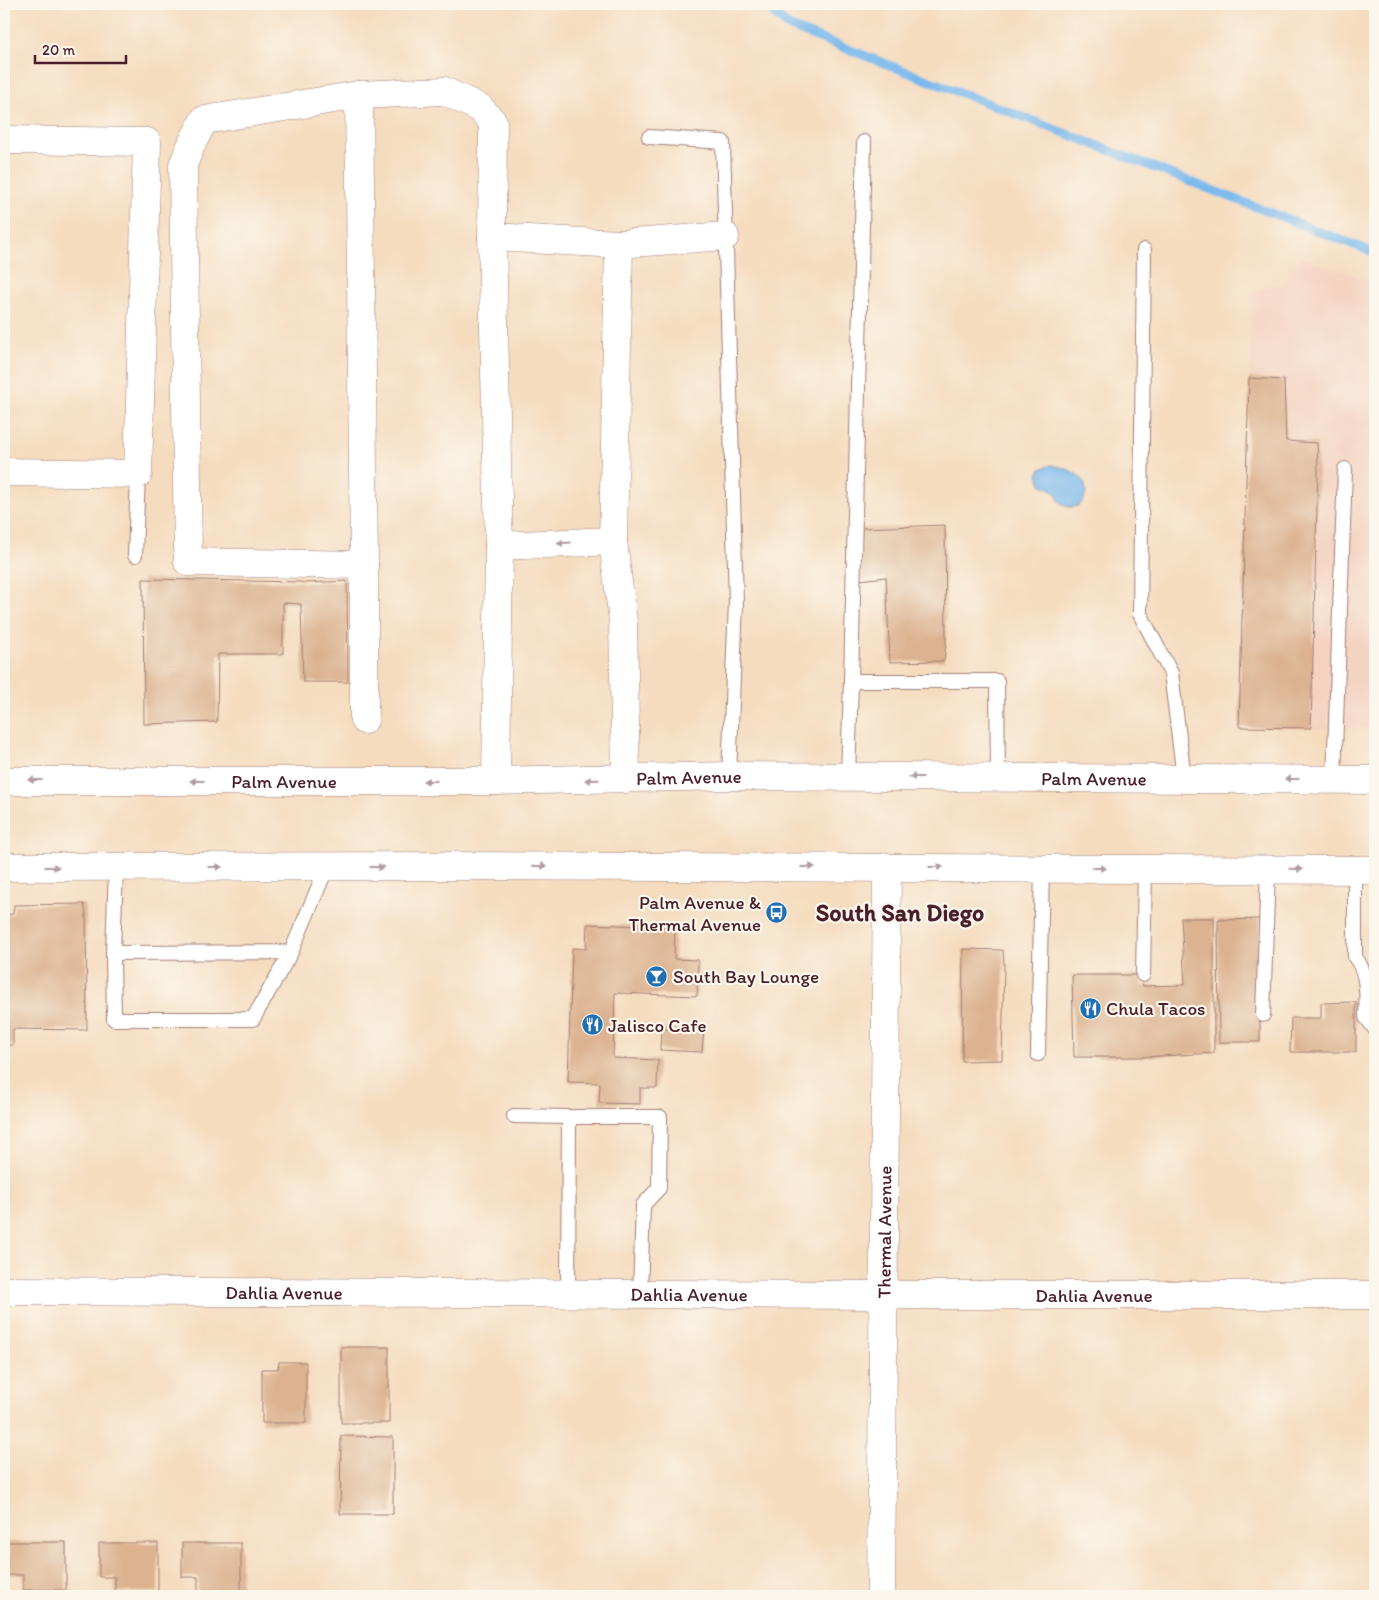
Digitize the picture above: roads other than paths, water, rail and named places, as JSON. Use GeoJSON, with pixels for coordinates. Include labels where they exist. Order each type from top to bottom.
{"type":"FeatureCollection","features":[{"type":"Feature","properties":{"kind":"main road"},"geometry":{"type":"LineString","coordinates":[[364,566],[188,562],[183,165],[204,120],[359,95],[444,91],[480,108],[493,122],[492,237],[498,546],[496,782]]}},
{"type":"Feature","properties":{"kind":"main road"},"geometry":{"type":"LineString","coordinates":[[359,95],[364,720]]}},
{"type":"Feature","properties":{"kind":"main road"},"geometry":{"type":"LineString","coordinates":[[4,140],[146,142],[138,474],[4,472]]}},
{"type":"Feature","properties":{"kind":"main road"},"geometry":{"type":"LineString","coordinates":[[492,237],[619,244],[725,236]]}},
{"type":"Feature","properties":{"kind":"main road"},"geometry":{"type":"LineString","coordinates":[[619,244],[613,541],[623,622],[626,779]]}},
{"type":"Feature","properties":{"kind":"main road"},"geometry":{"type":"LineString","coordinates":[[498,546],[613,541]]}},
{"type":"Feature","properties":{"kind":"main road","name":"Palm Avenue"},"geometry":{"type":"LineString","coordinates":[[4,781],[496,782],[729,776],[1375,780]]}},
{"type":"Feature","properties":{"kind":"main road"},"geometry":{"type":"LineString","coordinates":[[4,867],[887,867],[1365,870]]}},
{"type":"Feature","properties":{"kind":"main road","name":"Thermal Avenue"},"geometry":{"type":"LineString","coordinates":[[881,1596],[887,867]]}},
{"type":"Feature","properties":{"kind":"main road","name":"Dahlia Avenue"},"geometry":{"type":"LineString","coordinates":[[4,1291],[1375,1295]]}},
{"type":"Feature","properties":{"kind":"lane"},"geometry":{"type":"LineString","coordinates":[[649,137],[723,142],[736,602],[729,776]]}},
{"type":"Feature","properties":{"kind":"lane"},"geometry":{"type":"LineString","coordinates":[[848,777],[864,142]]}},
{"type":"Feature","properties":{"kind":"lane"},"geometry":{"type":"LineString","coordinates":[[1144,250],[1140,614],[1171,673],[1184,778]]}},
{"type":"Feature","properties":{"kind":"lane"},"geometry":{"type":"LineString","coordinates":[[1334,779],[1345,469]]}},
{"type":"Feature","properties":{"kind":"lane"},"geometry":{"type":"LineString","coordinates":[[135,555],[138,474]]}},
{"type":"Feature","properties":{"kind":"lane"},"geometry":{"type":"LineString","coordinates":[[851,680],[997,681],[998,777]]}},
{"type":"Feature","properties":{"kind":"lane"},"geometry":{"type":"LineString","coordinates":[[116,867],[113,953],[114,1019],[252,1019],[291,952],[327,867]]}},
{"type":"Feature","properties":{"kind":"lane"},"geometry":{"type":"LineString","coordinates":[[1038,1054],[1042,868]]}},
{"type":"Feature","properties":{"kind":"lane"},"geometry":{"type":"LineString","coordinates":[[1143,975],[1145,869]]}},
{"type":"Feature","properties":{"kind":"lane"},"geometry":{"type":"LineString","coordinates":[[1263,1015],[1268,869]]}},
{"type":"Feature","properties":{"kind":"lane"},"geometry":{"type":"LineString","coordinates":[[1365,870],[1355,957],[1362,966],[1367,994],[1366,1017],[1375,1029]]}},
{"type":"Feature","properties":{"kind":"lane"},"geometry":{"type":"LineString","coordinates":[[113,953],[291,952]]}},
{"type":"Feature","properties":{"kind":"lane"},"geometry":{"type":"LineString","coordinates":[[514,1116],[660,1117],[660,1188],[643,1205],[640,1294]]}},
{"type":"Feature","properties":{"kind":"lane"},"geometry":{"type":"LineString","coordinates":[[568,1294],[569,1117]]}},
{"type":"Feature","properties":{"kind":"water"},"geometry":{"type":"Polygon","coordinates":[[[1051,465],[1072,471],[1082,479],[1086,490],[1081,504],[1072,507],[1063,505],[1054,491],[1041,484],[1038,474],[1041,469],[1051,465]]]}},
{"type":"Feature","properties":{"kind":"waterway"},"geometry":{"type":"LineString","coordinates":[[763,4],[788,26],[1375,253]]}},
{"type":"Feature","properties":{"kind":"place","name":"Palm Avenue & Thermal Avenue"},"geometry":{"type":"Point","coordinates":[777,913]}},
{"type":"Feature","properties":{"kind":"place","name":"South Bay Lounge"},"geometry":{"type":"Point","coordinates":[657,976]}},
{"type":"Feature","properties":{"kind":"place","name":"Chula Tacos"},"geometry":{"type":"Point","coordinates":[1090,1008]}},
{"type":"Feature","properties":{"kind":"place","name":"Jalisco Cafe"},"geometry":{"type":"Point","coordinates":[592,1025]}},
{"type":"Feature","properties":{"kind":"district","name":"South San Diego"},"geometry":{"type":"Point","coordinates":[900,912]}}]}
